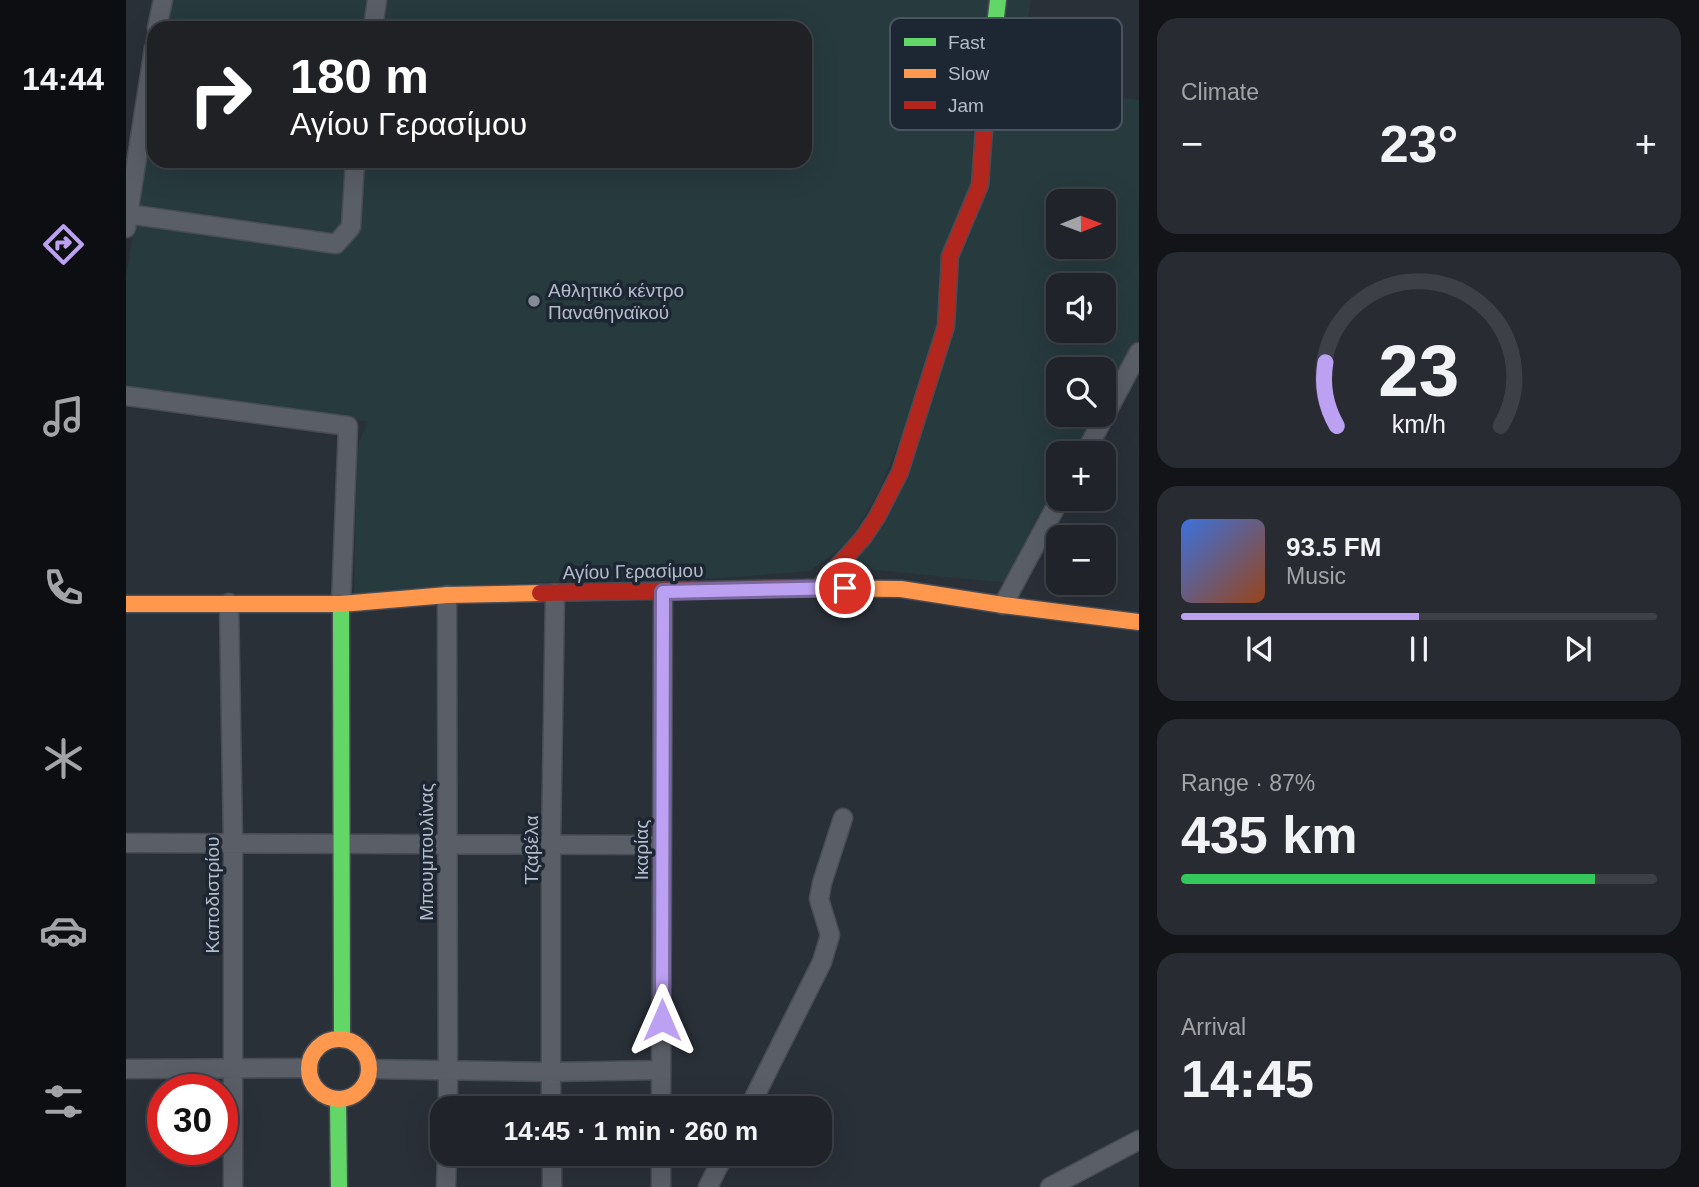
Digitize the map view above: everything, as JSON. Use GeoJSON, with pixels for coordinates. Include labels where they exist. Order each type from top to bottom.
{"type":"FeatureCollection","features":[{"type":"Feature","properties":{"kind":"street"},"geometry":{"type":"LineString","coordinates":[[158,21],[163,0]]}},
{"type":"Feature","properties":{"kind":"street"},"geometry":{"type":"LineString","coordinates":[[374,21],[377,0]]}},
{"type":"Feature","properties":{"kind":"street"},"geometry":{"type":"LineString","coordinates":[[997,18],[998,0]]}},
{"type":"Feature","properties":{"kind":"street"},"geometry":{"type":"LineString","coordinates":[[147,93],[127,221],[335,244],[351,227],[355,168]]}},
{"type":"Feature","properties":{"kind":"street"},"geometry":{"type":"LineString","coordinates":[[818,588],[863,538],[900,472],[946,326],[950,256],[979,185],[983,130]]}},
{"type":"Feature","properties":{"kind":"street"},"geometry":{"type":"LineString","coordinates":[[1091,441],[1139,352]]}},
{"type":"Feature","properties":{"kind":"street"},"geometry":{"type":"LineString","coordinates":[[126,397],[348,426],[341,604],[342,1039]]}},
{"type":"Feature","properties":{"kind":"street"},"geometry":{"type":"LineString","coordinates":[[1003,605],[1054,511]]}},
{"type":"Feature","properties":{"kind":"street","name":"Αγίου Γερασίμου"},"geometry":{"type":"LineString","coordinates":[[126,604],[341,604],[447,596],[555,593],[901,589],[1139,622]]}},
{"type":"Feature","properties":{"kind":"street","name":"Ικαρίας"},"geometry":{"type":"LineString","coordinates":[[661,1096],[663,592]]}},
{"type":"Feature","properties":{"kind":"street","name":"Τζαβέλα"},"geometry":{"type":"LineString","coordinates":[[551,1096],[555,593]]}},
{"type":"Feature","properties":{"kind":"street","name":"Μπουμπουλίνας"},"geometry":{"type":"LineString","coordinates":[[447,596],[448,1096]]}},
{"type":"Feature","properties":{"kind":"street","name":"Καποδιστρίου"},"geometry":{"type":"LineString","coordinates":[[229,603],[233,844],[233,1187]]}},
{"type":"Feature","properties":{"kind":"street"},"geometry":{"type":"LineString","coordinates":[[755,1096],[821,962],[830,935],[819,899],[843,818]]}},
{"type":"Feature","properties":{"kind":"street"},"geometry":{"type":"LineString","coordinates":[[126,843],[662,845]]}},
{"type":"Feature","properties":{"kind":"street"},"geometry":{"type":"LineString","coordinates":[[342,1039],[360,1047],[368,1058],[369,1069],[368,1079],[361,1090],[338,1100],[319,1092],[311,1080],[309,1068],[313,1054],[322,1043],[342,1039]]}},
{"type":"Feature","properties":{"kind":"street"},"geometry":{"type":"LineString","coordinates":[[126,1069],[309,1068]]}},
{"type":"Feature","properties":{"kind":"street"},"geometry":{"type":"LineString","coordinates":[[369,1069],[551,1072],[661,1070]]}},
{"type":"Feature","properties":{"kind":"street"},"geometry":{"type":"LineString","coordinates":[[338,1100],[339,1187]]}},
{"type":"Feature","properties":{"kind":"street"},"geometry":{"type":"LineString","coordinates":[[1050,1187],[1139,1140]]}},
{"type":"Feature","properties":{"kind":"street"},"geometry":{"type":"LineString","coordinates":[[446,1187],[447,1166]]}},
{"type":"Feature","properties":{"kind":"street"},"geometry":{"type":"LineString","coordinates":[[552,1166],[552,1187]]}},
{"type":"Feature","properties":{"kind":"street"},"geometry":{"type":"LineString","coordinates":[[661,1166],[661,1187]]}},
{"type":"Feature","properties":{"kind":"street"},"geometry":{"type":"LineString","coordinates":[[708,1187],[718,1166]]}},
{"type":"Feature","properties":{"kind":"green space","name":"Αθλητικό κέντρο Παναθηναϊκού"},"geometry":{"type":"Polygon","coordinates":[[[173,0],[991,0],[989,18],[890,18],[890,130],[980,130],[977,166],[939,325],[892,467],[851,540],[810,571],[722,578],[594,579],[354,593],[357,448],[368,421],[126,391],[126,277],[147,152],[147,168],[812,168],[812,21],[169,21],[173,0]]]}},
{"type":"Feature","properties":{"kind":"green space"},"geometry":{"type":"Polygon","coordinates":[[[1002,0],[1031,0],[1028,18],[999,18],[1002,0]]]}},
{"type":"Feature","properties":{"kind":"green space"},"geometry":{"type":"Polygon","coordinates":[[[1122,98],[1139,100],[1139,338],[1116,382],[1116,357],[1046,357],[1046,427],[1092,427],[1085,441],[1046,441],[1048,511],[1009,583],[855,568],[849,563],[950,320],[981,130],[1122,130],[1122,98]]]}},
{"type":"Feature","properties":{"kind":"traffic: fast"},"geometry":{"type":"LineString","coordinates":[[996,18],[998,0]]}},
{"type":"Feature","properties":{"kind":"traffic: fast"},"geometry":{"type":"LineString","coordinates":[[341,604],[342,1039]]}},
{"type":"Feature","properties":{"kind":"traffic: fast"},"geometry":{"type":"LineString","coordinates":[[338,1099],[339,1187]]}},
{"type":"Feature","properties":{"kind":"traffic: slow"},"geometry":{"type":"LineString","coordinates":[[808,588],[901,589],[1139,622]]}},
{"type":"Feature","properties":{"kind":"traffic: slow"},"geometry":{"type":"LineString","coordinates":[[126,604],[341,604],[447,595],[540,593]]}},
{"type":"Feature","properties":{"kind":"traffic: slow"},"geometry":{"type":"LineString","coordinates":[[339,1039],[356,1044],[364,1052],[369,1069],[364,1086],[356,1094],[339,1099],[322,1094],[314,1086],[309,1069],[314,1052],[322,1044],[339,1039]]}},
{"type":"Feature","properties":{"kind":"traffic: jam"},"geometry":{"type":"LineString","coordinates":[[818,588],[863,538],[900,472],[946,326],[950,256],[980,185],[984,130]]}},
{"type":"Feature","properties":{"kind":"traffic: jam"},"geometry":{"type":"LineString","coordinates":[[540,593],[808,588]]}},
{"type":"Feature","properties":{"kind":"place","name":"Αθλητικό κέντρο Παναθηναϊκού"},"geometry":{"type":"Point","coordinates":[534,301]}},
{"type":"Feature","properties":{"kind":"route"},"geometry":{"type":"LineString","coordinates":[[662,1020],[663,592],[845,588]]}}]}
